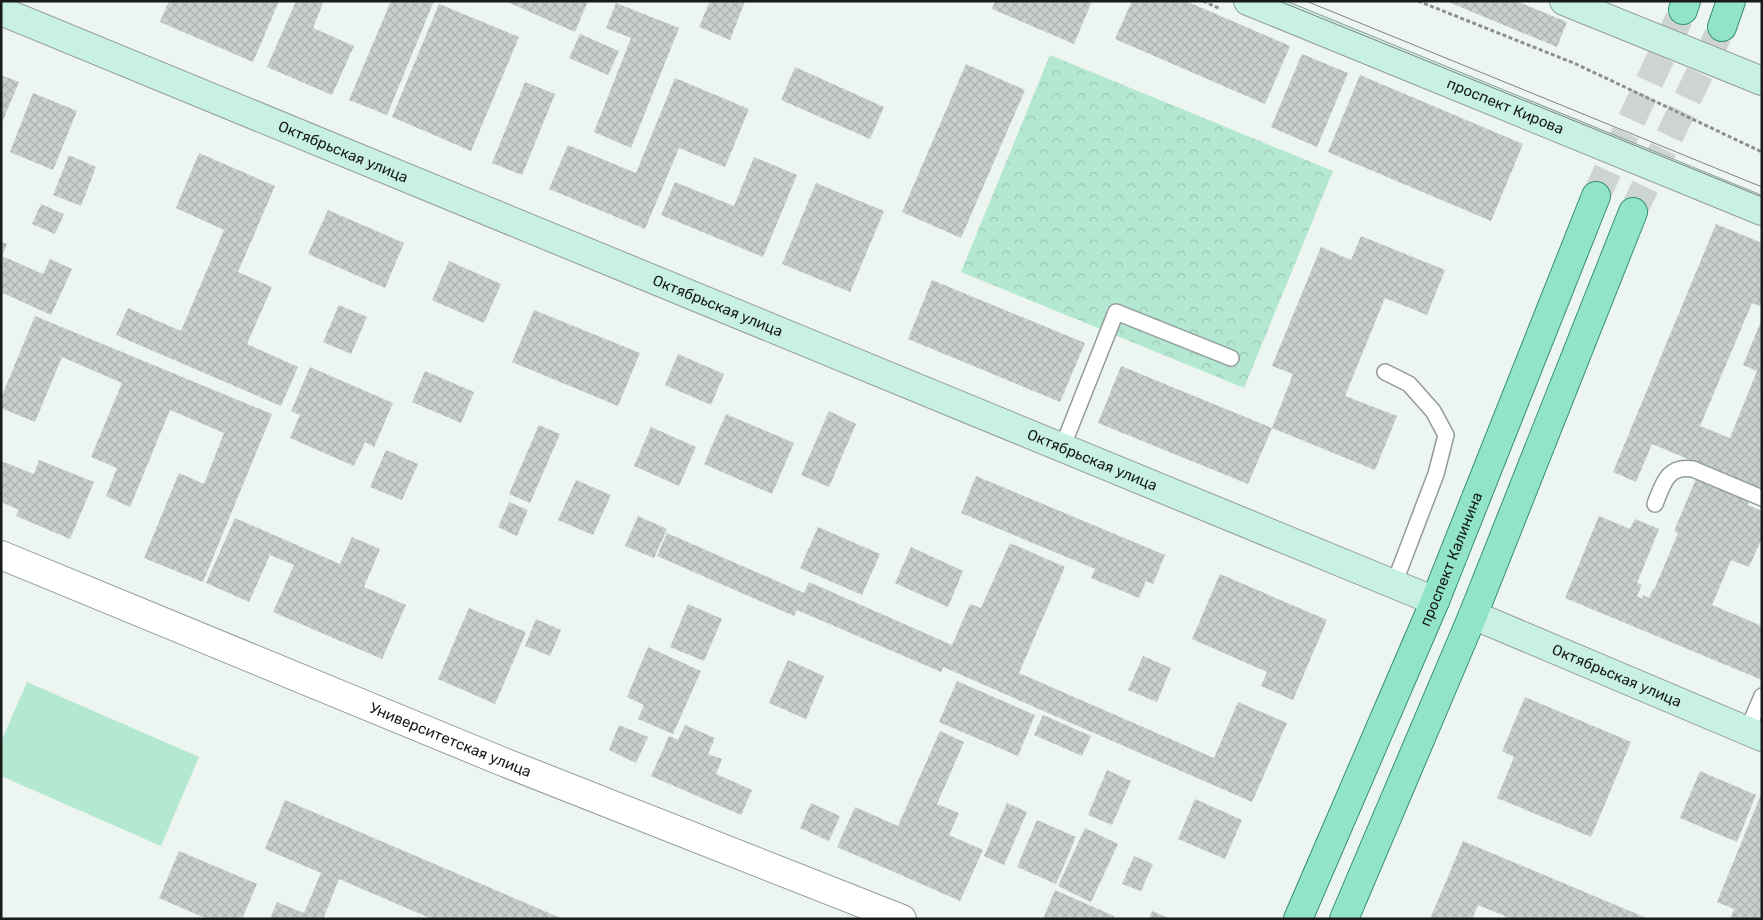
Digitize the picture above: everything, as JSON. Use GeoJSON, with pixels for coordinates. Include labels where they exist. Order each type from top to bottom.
{"type":"FeatureCollection","features":[{"type":"Feature","properties":{"kind":"main road","name":"проспект Кирова"},"geometry":{"type":"LineString","coordinates":[[1248,1],[1762,211]]}},
{"type":"Feature","properties":{"kind":"main road"},"geometry":{"type":"LineString","coordinates":[[1564,1],[1762,81]]}},
{"type":"Feature","properties":{"kind":"main road"},"geometry":{"type":"LineString","coordinates":[[1722,27],[1731,1]]}},
{"type":"Feature","properties":{"kind":"main road","name":"Октябрьская улица"},"geometry":{"type":"LineString","coordinates":[[1,10],[1435,601]]}},
{"type":"Feature","properties":{"kind":"main road","name":"проспект Калинина"},"geometry":{"type":"LineString","coordinates":[[1298,919],[1435,601],[1596,196]]}},
{"type":"Feature","properties":{"kind":"main road"},"geometry":{"type":"LineString","coordinates":[[1344,919],[1473,615],[1633,212]]}},
{"type":"Feature","properties":{"kind":"main road","name":"Октябрьская улица"},"geometry":{"type":"LineString","coordinates":[[1473,615],[1755,734]]}},
{"type":"Feature","properties":{"kind":"street","name":"Университетская улица"},"geometry":{"type":"LineString","coordinates":[[1,556],[501,761],[902,919]]}},
{"type":"Feature","properties":{"kind":"lane"},"geometry":{"type":"LineString","coordinates":[[1062,448],[1116,312],[1232,358]]}},
{"type":"Feature","properties":{"kind":"lane"},"geometry":{"type":"LineString","coordinates":[[1385,372],[1409,384],[1433,411],[1446,435],[1436,474],[1394,584]]}},
{"type":"Feature","properties":{"kind":"lane"},"geometry":{"type":"LineString","coordinates":[[1655,504],[1663,483],[1671,473],[1685,468],[1693,469],[1762,498]]}},
{"type":"Feature","properties":{"kind":"lane"},"geometry":{"type":"LineString","coordinates":[[1755,734],[1762,696]]}},
{"type":"Feature","properties":{"kind":"path"},"geometry":{"type":"LineString","coordinates":[[1418,1],[1576,64],[1762,152]]}},
{"type":"Feature","properties":{"kind":"green space"},"geometry":{"type":"Polygon","coordinates":[[[1050,55],[1333,171],[1244,388],[961,272],[1050,55]]]}},
{"type":"Feature","properties":{"kind":"green space"},"geometry":{"type":"Polygon","coordinates":[[[27,682],[199,757],[161,846],[1,776],[1,742],[27,682]]]}},
{"type":"Feature","properties":{"kind":"building"},"geometry":{"type":"Polygon","coordinates":[[[169,1],[279,1],[253,62],[160,22],[169,1]]]}},
{"type":"Feature","properties":{"kind":"building"},"geometry":{"type":"Polygon","coordinates":[[[296,1],[319,1],[323,3],[313,28],[354,46],[332,95],[267,67],[296,1]]]}},
{"type":"Feature","properties":{"kind":"building"},"geometry":{"type":"Polygon","coordinates":[[[391,1],[434,1],[387,115],[349,100],[391,1]]]}},
{"type":"Feature","properties":{"kind":"building"},"geometry":{"type":"Polygon","coordinates":[[[505,1],[588,1],[575,32],[505,1]]]}},
{"type":"Feature","properties":{"kind":"building"},"geometry":{"type":"Polygon","coordinates":[[[710,1],[745,1],[730,40],[699,27],[710,1]]]}},
{"type":"Feature","properties":{"kind":"building"},"geometry":{"type":"Polygon","coordinates":[[[995,1],[1092,1],[1074,44],[992,9],[995,1]]]}},
{"type":"Feature","properties":{"kind":"building"},"geometry":{"type":"Polygon","coordinates":[[[1132,1],[1186,1],[1290,46],[1265,104],[1115,39],[1132,1]]]}},
{"type":"Feature","properties":{"kind":"building"},"geometry":{"type":"Polygon","coordinates":[[[1446,1],[1516,1],[1567,22],[1557,47],[1446,1]]]}},
{"type":"Feature","properties":{"kind":"building"},"geometry":{"type":"Polygon","coordinates":[[[616,3],[679,28],[631,148],[594,132],[631,38],[606,28],[616,3]]]}},
{"type":"Feature","properties":{"kind":"building"},"geometry":{"type":"Polygon","coordinates":[[[439,4],[519,37],[471,151],[392,117],[439,4]]]}},
{"type":"Feature","properties":{"kind":"building"},"geometry":{"type":"Polygon","coordinates":[[[580,34],[619,51],[608,75],[569,58],[580,34]]]}},
{"type":"Feature","properties":{"kind":"building"},"geometry":{"type":"Polygon","coordinates":[[[1302,54],[1348,73],[1317,147],[1271,127],[1302,54]]]}},
{"type":"Feature","properties":{"kind":"building"},"geometry":{"type":"Polygon","coordinates":[[[966,64],[1025,90],[961,238],[902,212],[966,64]]]}},
{"type":"Feature","properties":{"kind":"building"},"geometry":{"type":"Polygon","coordinates":[[[795,67],[884,107],[870,139],[781,100],[795,67]]]}},
{"type":"Feature","properties":{"kind":"building"},"geometry":{"type":"Polygon","coordinates":[[[1,75],[19,82],[1,125],[1,75]]]}},
{"type":"Feature","properties":{"kind":"building"},"geometry":{"type":"Polygon","coordinates":[[[1360,75],[1523,144],[1491,221],[1328,152],[1360,75]]]}},
{"type":"Feature","properties":{"kind":"building"},"geometry":{"type":"Polygon","coordinates":[[[675,78],[749,109],[725,167],[679,148],[645,229],[549,189],[568,145],[636,173],[675,78]]]}},
{"type":"Feature","properties":{"kind":"building"},"geometry":{"type":"Polygon","coordinates":[[[525,82],[555,94],[522,175],[492,163],[525,82]]]}},
{"type":"Feature","properties":{"kind":"building"},"geometry":{"type":"Polygon","coordinates":[[[33,93],[77,111],[53,170],[10,152],[33,93]]]}},
{"type":"Feature","properties":{"kind":"building"},"geometry":{"type":"Polygon","coordinates":[[[199,153],[275,186],[238,272],[272,287],[247,344],[298,367],[281,406],[116,335],[128,308],[181,331],[224,230],[176,208],[199,153]]]}},
{"type":"Feature","properties":{"kind":"building"},"geometry":{"type":"Polygon","coordinates":[[[69,155],[96,167],[81,206],[53,195],[69,155]]]}},
{"type":"Feature","properties":{"kind":"building"},"geometry":{"type":"Polygon","coordinates":[[[754,157],[797,175],[763,257],[661,215],[675,182],[734,206],[754,157]]]}},
{"type":"Feature","properties":{"kind":"building"},"geometry":{"type":"Polygon","coordinates":[[[816,183],[884,211],[850,292],[782,264],[816,183]]]}},
{"type":"Feature","properties":{"kind":"building"},"geometry":{"type":"Polygon","coordinates":[[[41,204],[64,214],[55,234],[32,224],[41,204]]]}},
{"type":"Feature","properties":{"kind":"building"},"geometry":{"type":"Polygon","coordinates":[[[328,210],[404,243],[385,288],[308,254],[328,210]]]}},
{"type":"Feature","properties":{"kind":"building"},"geometry":{"type":"Polygon","coordinates":[[[1716,224],[1762,243],[1762,307],[1752,303],[1700,426],[1730,438],[1757,371],[1743,365],[1762,319],[1762,490],[1652,444],[1636,482],[1613,472],[1716,224]]]}},
{"type":"Feature","properties":{"kind":"building"},"geometry":{"type":"Polygon","coordinates":[[[1361,236],[1445,270],[1427,315],[1385,298],[1345,396],[1397,416],[1375,470],[1272,428],[1293,374],[1272,366],[1321,247],[1351,260],[1361,236]]]}},
{"type":"Feature","properties":{"kind":"building"},"geometry":{"type":"Polygon","coordinates":[[[1,242],[7,244],[2,256],[43,274],[50,259],[72,269],[51,315],[3,293],[1,298],[1,242]]]}},
{"type":"Feature","properties":{"kind":"building"},"geometry":{"type":"Polygon","coordinates":[[[449,261],[501,284],[484,323],[432,300],[449,261]]]}},
{"type":"Feature","properties":{"kind":"building"},"geometry":{"type":"Polygon","coordinates":[[[932,280],[1085,343],[1060,402],[908,339],[932,280]]]}},
{"type":"Feature","properties":{"kind":"building"},"geometry":{"type":"Polygon","coordinates":[[[339,305],[367,317],[351,354],[323,342],[339,305]]]}},
{"type":"Feature","properties":{"kind":"building"},"geometry":{"type":"Polygon","coordinates":[[[534,310],[640,353],[618,406],[512,362],[534,310]]]}},
{"type":"Feature","properties":{"kind":"building"},"geometry":{"type":"Polygon","coordinates":[[[35,316],[272,414],[203,582],[144,558],[179,473],[204,484],[224,433],[170,410],[130,507],[106,496],[117,468],[91,457],[122,383],[62,357],[35,422],[1,408],[1,398],[35,316]]]}},
{"type":"Feature","properties":{"kind":"building"},"geometry":{"type":"Polygon","coordinates":[[[678,354],[724,374],[711,405],[665,385],[678,354]]]}},
{"type":"Feature","properties":{"kind":"building"},"geometry":{"type":"Polygon","coordinates":[[[1121,366],[1272,428],[1248,484],[1098,423],[1121,366]]]}},
{"type":"Feature","properties":{"kind":"building"},"geometry":{"type":"Polygon","coordinates":[[[310,367],[393,403],[374,447],[365,442],[354,466],[290,438],[300,415],[291,411],[310,367]]]}},
{"type":"Feature","properties":{"kind":"building"},"geometry":{"type":"Polygon","coordinates":[[[425,371],[474,392],[461,423],[412,402],[425,371]]]}},
{"type":"Feature","properties":{"kind":"building"},"geometry":{"type":"Polygon","coordinates":[[[829,411],[856,424],[829,487],[801,475],[829,411]]]}},
{"type":"Feature","properties":{"kind":"building"},"geometry":{"type":"Polygon","coordinates":[[[726,414],[794,443],[772,494],[704,464],[726,414]]]}},
{"type":"Feature","properties":{"kind":"building"},"geometry":{"type":"Polygon","coordinates":[[[539,425],[560,434],[530,503],[509,494],[539,425]]]}},
{"type":"Feature","properties":{"kind":"building"},"geometry":{"type":"Polygon","coordinates":[[[651,427],[696,447],[679,486],[634,466],[651,427]]]}},
{"type":"Feature","properties":{"kind":"building"},"geometry":{"type":"Polygon","coordinates":[[[386,450],[418,464],[402,500],[370,487],[386,450]]]}},
{"type":"Feature","properties":{"kind":"building"},"geometry":{"type":"Polygon","coordinates":[[[39,460],[94,482],[70,539],[16,516],[19,510],[1,502],[1,461],[34,474],[39,460]]]}},
{"type":"Feature","properties":{"kind":"building"},"geometry":{"type":"Polygon","coordinates":[[[976,476],[1165,555],[1153,584],[1146,581],[1139,598],[1091,578],[1095,569],[961,513],[976,476]]]}},
{"type":"Feature","properties":{"kind":"building"},"geometry":{"type":"Polygon","coordinates":[[[1696,479],[1749,502],[1748,505],[1762,511],[1762,538],[1749,567],[1731,560],[1712,605],[1762,626],[1762,680],[1565,598],[1599,516],[1630,529],[1635,519],[1659,529],[1637,583],[1642,585],[1637,596],[1642,599],[1643,595],[1649,598],[1678,533],[1674,531],[1696,479]]]}},
{"type":"Feature","properties":{"kind":"building"},"geometry":{"type":"Polygon","coordinates":[[[576,480],[611,495],[593,535],[558,520],[576,480]]]}},
{"type":"Feature","properties":{"kind":"building"},"geometry":{"type":"Polygon","coordinates":[[[509,502],[528,510],[517,536],[498,527],[509,502]]]}},
{"type":"Feature","properties":{"kind":"building"},"geometry":{"type":"Polygon","coordinates":[[[638,516],[667,529],[654,558],[625,546],[638,516]]]}},
{"type":"Feature","properties":{"kind":"building"},"geometry":{"type":"Polygon","coordinates":[[[235,518],[340,564],[352,537],[380,549],[364,587],[406,605],[382,659],[273,612],[294,565],[270,555],[249,602],[206,583],[235,518]]]}},
{"type":"Feature","properties":{"kind":"building"},"geometry":{"type":"Polygon","coordinates":[[[818,527],[880,554],[862,595],[800,568],[818,527]]]}},
{"type":"Feature","properties":{"kind":"building"},"geometry":{"type":"Polygon","coordinates":[[[667,533],[804,593],[809,582],[952,645],[970,604],[981,608],[1010,543],[1065,567],[1019,673],[1214,758],[1238,702],[1287,723],[1252,802],[943,667],[941,672],[797,610],[794,616],[657,556],[667,533]]]}},
{"type":"Feature","properties":{"kind":"building"},"geometry":{"type":"Polygon","coordinates":[[[911,547],[963,571],[948,607],[895,583],[911,547]]]}},
{"type":"Feature","properties":{"kind":"building"},"geometry":{"type":"Polygon","coordinates":[[[1220,574],[1327,620],[1293,700],[1261,686],[1267,672],[1192,639],[1220,574]]]}},
{"type":"Feature","properties":{"kind":"building"},"geometry":{"type":"Polygon","coordinates":[[[688,604],[722,619],[704,661],[670,647],[688,604]]]}},
{"type":"Feature","properties":{"kind":"building"},"geometry":{"type":"Polygon","coordinates":[[[469,608],[526,632],[495,704],[438,679],[469,608]]]}},
{"type":"Feature","properties":{"kind":"building"},"geometry":{"type":"Polygon","coordinates":[[[536,619],[561,630],[550,656],[525,646],[536,619]]]}},
{"type":"Feature","properties":{"kind":"building"},"geometry":{"type":"Polygon","coordinates":[[[648,647],[701,671],[673,734],[638,719],[644,705],[627,697],[648,647]]]}},
{"type":"Feature","properties":{"kind":"building"},"geometry":{"type":"Polygon","coordinates":[[[1143,656],[1171,668],[1157,702],[1128,690],[1143,656]]]}},
{"type":"Feature","properties":{"kind":"building"},"geometry":{"type":"Polygon","coordinates":[[[788,660],[824,676],[806,719],[769,703],[788,660]]]}},
{"type":"Feature","properties":{"kind":"building"},"geometry":{"type":"Polygon","coordinates":[[[957,681],[1035,715],[1018,756],[939,722],[957,681]]]}},
{"type":"Feature","properties":{"kind":"building"},"geometry":{"type":"Polygon","coordinates":[[[1525,697],[1631,742],[1591,837],[1497,798],[1514,757],[1502,751],[1525,697]]]}},
{"type":"Feature","properties":{"kind":"building"},"geometry":{"type":"Polygon","coordinates":[[[1043,715],[1091,736],[1082,756],[1034,735],[1043,715]]]}},
{"type":"Feature","properties":{"kind":"building"},"geometry":{"type":"Polygon","coordinates":[[[619,725],[648,737],[636,763],[609,750],[619,725]]]}},
{"type":"Feature","properties":{"kind":"building"},"geometry":{"type":"Polygon","coordinates":[[[685,725],[715,738],[708,754],[722,759],[716,774],[752,790],[741,815],[651,776],[669,736],[678,740],[685,725]]]}},
{"type":"Feature","properties":{"kind":"building"},"geometry":{"type":"Polygon","coordinates":[[[940,731],[964,742],[937,804],[959,813],[949,835],[983,850],[960,901],[837,847],[855,807],[898,826],[940,731]]]}},
{"type":"Feature","properties":{"kind":"building"},"geometry":{"type":"Polygon","coordinates":[[[1107,770],[1131,781],[1112,825],[1088,815],[1107,770]]]}},
{"type":"Feature","properties":{"kind":"building"},"geometry":{"type":"Polygon","coordinates":[[[1700,771],[1756,795],[1737,842],[1680,818],[1700,771]]]}},
{"type":"Feature","properties":{"kind":"building"},"geometry":{"type":"Polygon","coordinates":[[[1762,792],[1762,919],[1730,919],[1734,909],[1717,902],[1762,792]]]}},
{"type":"Feature","properties":{"kind":"building"},"geometry":{"type":"Polygon","coordinates":[[[1195,799],[1242,820],[1225,859],[1178,839],[1195,799]]]}},
{"type":"Feature","properties":{"kind":"building"},"geometry":{"type":"Polygon","coordinates":[[[285,800],[563,919],[432,919],[339,879],[323,919],[270,919],[277,902],[304,913],[321,873],[265,849],[285,800]]]}},
{"type":"Feature","properties":{"kind":"building"},"geometry":{"type":"Polygon","coordinates":[[[811,803],[840,816],[829,841],[800,828],[811,803]]]}},
{"type":"Feature","properties":{"kind":"building"},"geometry":{"type":"Polygon","coordinates":[[[1007,803],[1027,812],[1004,865],[984,856],[1007,803]]]}},
{"type":"Feature","properties":{"kind":"building"},"geometry":{"type":"Polygon","coordinates":[[[1037,820],[1076,837],[1056,884],[1017,867],[1037,820]]]}},
{"type":"Feature","properties":{"kind":"building"},"geometry":{"type":"Polygon","coordinates":[[[1085,828],[1118,844],[1091,902],[1058,886],[1085,828]]]}},
{"type":"Feature","properties":{"kind":"building"},"geometry":{"type":"Polygon","coordinates":[[[1463,841],[1649,919],[1512,919],[1478,905],[1472,919],[1430,919],[1463,841]]]}},
{"type":"Feature","properties":{"kind":"building"},"geometry":{"type":"Polygon","coordinates":[[[179,851],[257,884],[242,919],[207,919],[159,898],[179,851]]]}},
{"type":"Feature","properties":{"kind":"building"},"geometry":{"type":"Polygon","coordinates":[[[1134,856],[1153,864],[1141,891],[1122,884],[1134,856]]]}},
{"type":"Feature","properties":{"kind":"building"},"geometry":{"type":"Polygon","coordinates":[[[1055,890],[1114,916],[1114,919],[1043,919],[1055,890]]]}},
{"type":"Feature","properties":{"kind":"building"},"geometry":{"type":"Polygon","coordinates":[[[1152,911],[1171,919],[1149,919],[1152,911]]]}},
{"type":"Feature","properties":{"kind":"tunnel"},"geometry":{"type":"LineString","coordinates":[[1596,196],[1683,10]]}},
{"type":"Feature","properties":{"kind":"tunnel"},"geometry":{"type":"LineString","coordinates":[[1633,212],[1722,27]]}},
{"type":"Feature","properties":{"kind":"tram line"},"geometry":{"type":"LineString","coordinates":[[1279,1],[1762,197]]}},
{"type":"Feature","properties":{"kind":"tram line"},"geometry":{"type":"LineString","coordinates":[[1306,1],[1762,187]]}}]}
